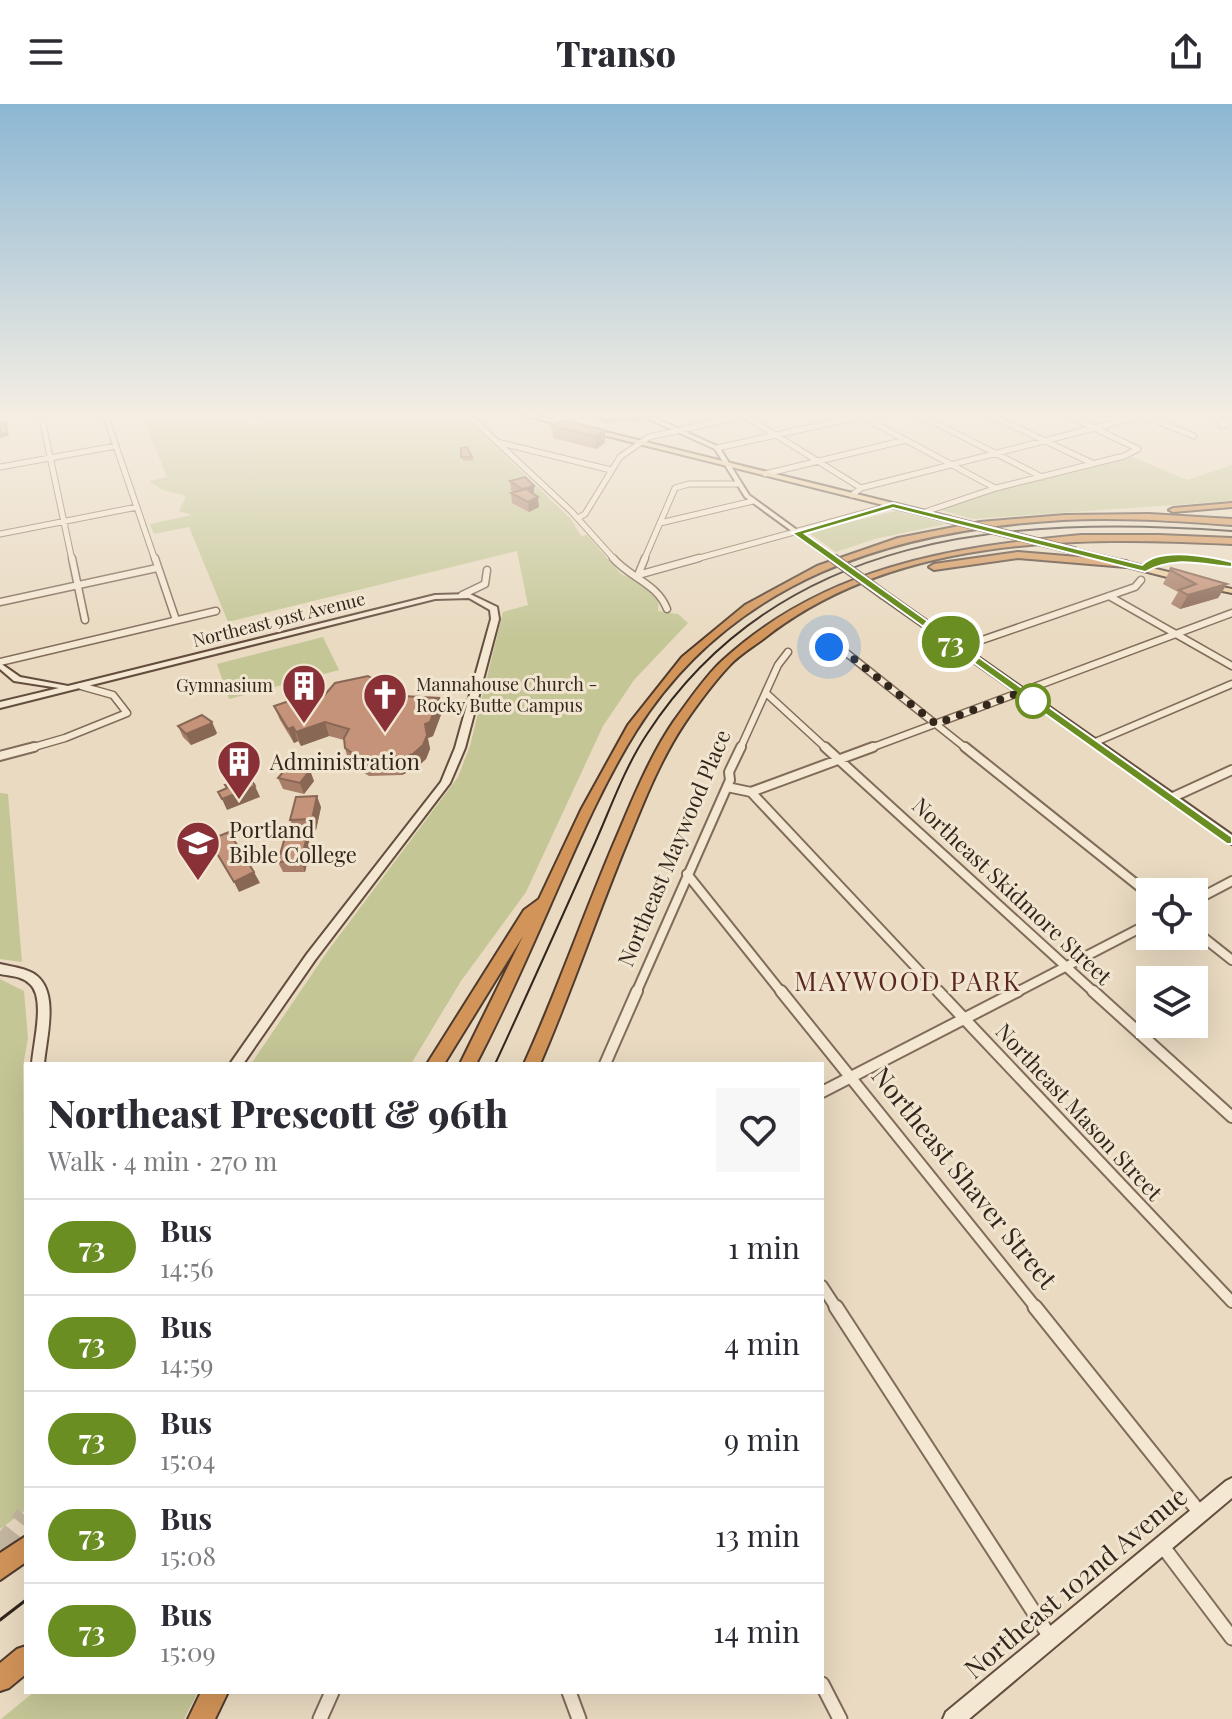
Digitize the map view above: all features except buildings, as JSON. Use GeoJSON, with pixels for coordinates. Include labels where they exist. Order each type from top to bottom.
{"type":"FeatureCollection","features":[{"type":"Feature","properties":{"kind":"highway"},"geometry":{"type":"LineString","coordinates":[[469,1062],[633,727],[676,668],[715,632],[786,585],[849,556],[917,535],[1056,513],[1232,505]]}},
{"type":"Feature","properties":{"kind":"highway"},"geometry":{"type":"LineString","coordinates":[[991,522],[1091,516],[1232,522]]}},
{"type":"Feature","properties":{"kind":"highway"},"geometry":{"type":"LineString","coordinates":[[533,1062],[626,832],[679,722],[736,655],[783,619],[830,593],[907,564],[1008,544],[1115,536],[1232,541]]}},
{"type":"Feature","properties":{"kind":"highway"},"geometry":{"type":"LineString","coordinates":[[830,593],[916,570],[1000,556],[1049,556],[1126,564]]}},
{"type":"Feature","properties":{"kind":"highway"},"geometry":{"type":"LineString","coordinates":[[436,1062],[529,914],[546,902]]}},
{"type":"Feature","properties":{"kind":"highway"},"geometry":{"type":"LineString","coordinates":[[0,1568],[24,1550]]}},
{"type":"Feature","properties":{"kind":"highway"},"geometry":{"type":"LineString","coordinates":[[0,1679],[24,1660]]}},
{"type":"Feature","properties":{"kind":"highway"},"geometry":{"type":"LineString","coordinates":[[201,1719],[214,1694]]}},
{"type":"Feature","properties":{"kind":"main road"},"geometry":{"type":"LineString","coordinates":[[829,489],[1190,580]]}},
{"type":"Feature","properties":{"kind":"main road"},"geometry":{"type":"LineString","coordinates":[[1201,583],[1232,591]]}},
{"type":"Feature","properties":{"kind":"street"},"geometry":{"type":"LineString","coordinates":[[57,489],[85,620]]}},
{"type":"Feature","properties":{"kind":"street"},"geometry":{"type":"LineString","coordinates":[[131,489],[176,620]]}},
{"type":"Feature","properties":{"kind":"street"},"geometry":{"type":"LineString","coordinates":[[547,489],[578,518],[625,572],[638,575],[893,505]]}},
{"type":"Feature","properties":{"kind":"street"},"geometry":{"type":"LineString","coordinates":[[578,518],[585,514],[600,489]]}},
{"type":"Feature","properties":{"kind":"street"},"geometry":{"type":"LineString","coordinates":[[638,575],[666,505],[677,489]]}},
{"type":"Feature","properties":{"kind":"street"},"geometry":{"type":"LineString","coordinates":[[743,489],[753,501],[797,533],[1232,840]]}},
{"type":"Feature","properties":{"kind":"street"},"geometry":{"type":"LineString","coordinates":[[852,495],[859,489]]}},
{"type":"Feature","properties":{"kind":"street"},"geometry":{"type":"LineString","coordinates":[[922,513],[992,489]]}},
{"type":"Feature","properties":{"kind":"street"},"geometry":{"type":"LineString","coordinates":[[660,523],[753,501]]}},
{"type":"Feature","properties":{"kind":"street"},"geometry":{"type":"LineString","coordinates":[[0,534],[137,507]]}},
{"type":"Feature","properties":{"kind":"street"},"geometry":{"type":"LineString","coordinates":[[0,602],[157,568]]}},
{"type":"Feature","properties":{"kind":"street","name":"Northeast 91st Avenue"},"geometry":{"type":"LineString","coordinates":[[0,705],[421,600],[462,595],[466,590],[487,582],[487,570]]}},
{"type":"Feature","properties":{"kind":"street"},"geometry":{"type":"LineString","coordinates":[[638,575],[661,596],[667,609]]}},
{"type":"Feature","properties":{"kind":"street"},"geometry":{"type":"LineString","coordinates":[[959,648],[1135,587],[1141,580]]}},
{"type":"Feature","properties":{"kind":"street"},"geometry":{"type":"LineString","coordinates":[[237,1062],[311,957],[452,770],[496,616],[484,601],[462,595]]}},
{"type":"Feature","properties":{"kind":"street"},"geometry":{"type":"LineString","coordinates":[[1109,596],[1232,666]]}},
{"type":"Feature","properties":{"kind":"street"},"geometry":{"type":"LineString","coordinates":[[0,756],[65,738],[127,713],[113,695],[81,686],[28,682],[11,676],[0,664],[216,611]]}},
{"type":"Feature","properties":{"kind":"street"},"geometry":{"type":"LineString","coordinates":[[727,787],[751,792],[1232,613]]}},
{"type":"Feature","properties":{"kind":"street"},"geometry":{"type":"LineString","coordinates":[[829,647],[844,651],[1136,884]]}},
{"type":"Feature","properties":{"kind":"street","name":"Northeast Maywood Place"},"geometry":{"type":"LineString","coordinates":[[606,1062],[727,787],[729,772],[778,665],[788,652]]}},
{"type":"Feature","properties":{"kind":"street"},"geometry":{"type":"LineString","coordinates":[[1093,743],[1232,684]]}},
{"type":"Feature","properties":{"kind":"street","name":"Northeast Skidmore Street"},"geometry":{"type":"LineString","coordinates":[[766,693],[1232,1117]]}},
{"type":"Feature","properties":{"kind":"street"},"geometry":{"type":"LineString","coordinates":[[1171,798],[1232,770]]}},
{"type":"Feature","properties":{"kind":"street","name":"Northeast Mason Street"},"geometry":{"type":"LineString","coordinates":[[751,792],[1232,1302]]}},
{"type":"Feature","properties":{"kind":"street","name":"Northeast Shaver Street"},"geometry":{"type":"LineString","coordinates":[[687,874],[1201,1514]]}},
{"type":"Feature","properties":{"kind":"street"},"geometry":{"type":"LineString","coordinates":[[1208,894],[1232,881]]}},
{"type":"Feature","properties":{"kind":"street"},"geometry":{"type":"LineString","coordinates":[[824,1091],[1136,930]]}},
{"type":"Feature","properties":{"kind":"street"},"geometry":{"type":"LineString","coordinates":[[1208,941],[1232,960]]}},
{"type":"Feature","properties":{"kind":"street"},"geometry":{"type":"LineString","coordinates":[[0,969],[26,976],[43,994],[45,1010],[38,1062]]}},
{"type":"Feature","properties":{"kind":"street"},"geometry":{"type":"LineString","coordinates":[[824,1289],[1050,1637]]}},
{"type":"Feature","properties":{"kind":"street","name":"Northeast 102nd Avenue"},"geometry":{"type":"LineString","coordinates":[[953,1719],[1232,1487]]}},
{"type":"Feature","properties":{"kind":"street"},"geometry":{"type":"LineString","coordinates":[[1161,1544],[1232,1638]]}},
{"type":"Feature","properties":{"kind":"street"},"geometry":{"type":"LineString","coordinates":[[824,1688],[840,1719]]}},
{"type":"Feature","properties":{"kind":"street"},"geometry":{"type":"LineString","coordinates":[[320,1719],[331,1694]]}},
{"type":"Feature","properties":{"kind":"street"},"geometry":{"type":"LineString","coordinates":[[570,1694],[579,1719]]}},
{"type":"Feature","properties":{"kind":"green space"},"geometry":{"type":"Polygon","coordinates":[[[540,489],[571,519],[581,536],[587,535],[622,575],[641,580],[659,597],[658,611],[678,614],[688,623],[634,680],[603,726],[526,892],[461,981],[412,1062],[252,1062],[327,952],[458,777],[470,746],[503,612],[528,605],[517,551],[228,622],[189,527],[154,534],[150,524],[192,515],[179,511],[186,496],[163,490],[540,489]]]}},
{"type":"Feature","properties":{"kind":"green space"},"geometry":{"type":"Polygon","coordinates":[[[1003,489],[1232,489],[1232,501],[973,519],[940,510],[955,502],[1003,489]]]}},
{"type":"Feature","properties":{"kind":"green space"},"geometry":{"type":"Polygon","coordinates":[[[896,511],[946,524],[875,539],[836,552],[808,532],[896,511]]]}},
{"type":"Feature","properties":{"kind":"green space"},"geometry":{"type":"Polygon","coordinates":[[[323,637],[339,670],[229,699],[217,664],[323,637]]]}},
{"type":"Feature","properties":{"kind":"green space"},"geometry":{"type":"Polygon","coordinates":[[[0,793],[8,794],[22,962],[0,959],[0,793]]]}},
{"type":"Feature","properties":{"kind":"green space"},"geometry":{"type":"Polygon","coordinates":[[[0,979],[24,991],[28,1038],[23,1066],[24,1511],[0,1529],[0,979]]]}},
{"type":"Feature","properties":{"kind":"green space"},"geometry":{"type":"Polygon","coordinates":[[[32,1694],[197,1694],[184,1719],[1,1719],[32,1694]]]}},
{"type":"Feature","properties":{"kind":"tunnel"},"geometry":{"type":"LineString","coordinates":[[0,1549],[24,1519]]}},
{"type":"Feature","properties":{"kind":"tram line"},"geometry":{"type":"LineString","coordinates":[[496,1062],[639,747],[701,666],[763,614],[832,576],[906,550],[985,535],[1066,527],[1232,531]]}},
{"type":"Feature","properties":{"kind":"tram line"},"geometry":{"type":"LineString","coordinates":[[0,1620],[24,1602]]}},
{"type":"Feature","properties":{"kind":"bus line","name":"73"},"geometry":{"type":"LineString","coordinates":[[1232,564],[1171,558],[1146,564],[1145,569],[893,505],[797,533],[1232,840]]}},
{"type":"Feature","properties":{"kind":"place","name":"Gymnasium"},"geometry":{"type":"Point","coordinates":[304,725]}},
{"type":"Feature","properties":{"kind":"place","name":"Mannahouse Church - Rocky Butte Campus"},"geometry":{"type":"Point","coordinates":[385,734]}},
{"type":"Feature","properties":{"kind":"place","name":"Administration"},"geometry":{"type":"Point","coordinates":[239,801]}},
{"type":"Feature","properties":{"kind":"place","name":"Portland Bible College"},"geometry":{"type":"Point","coordinates":[198,882]}},
{"type":"Feature","properties":{"kind":"district","name":"MAYWOOD PARK"},"geometry":{"type":"Point","coordinates":[908,982]}},
{"type":"Feature","properties":{"kind":"route"},"geometry":{"type":"LineString","coordinates":[[829,647],[844,651],[936,724],[1029,689],[1033,701]]}}]}
